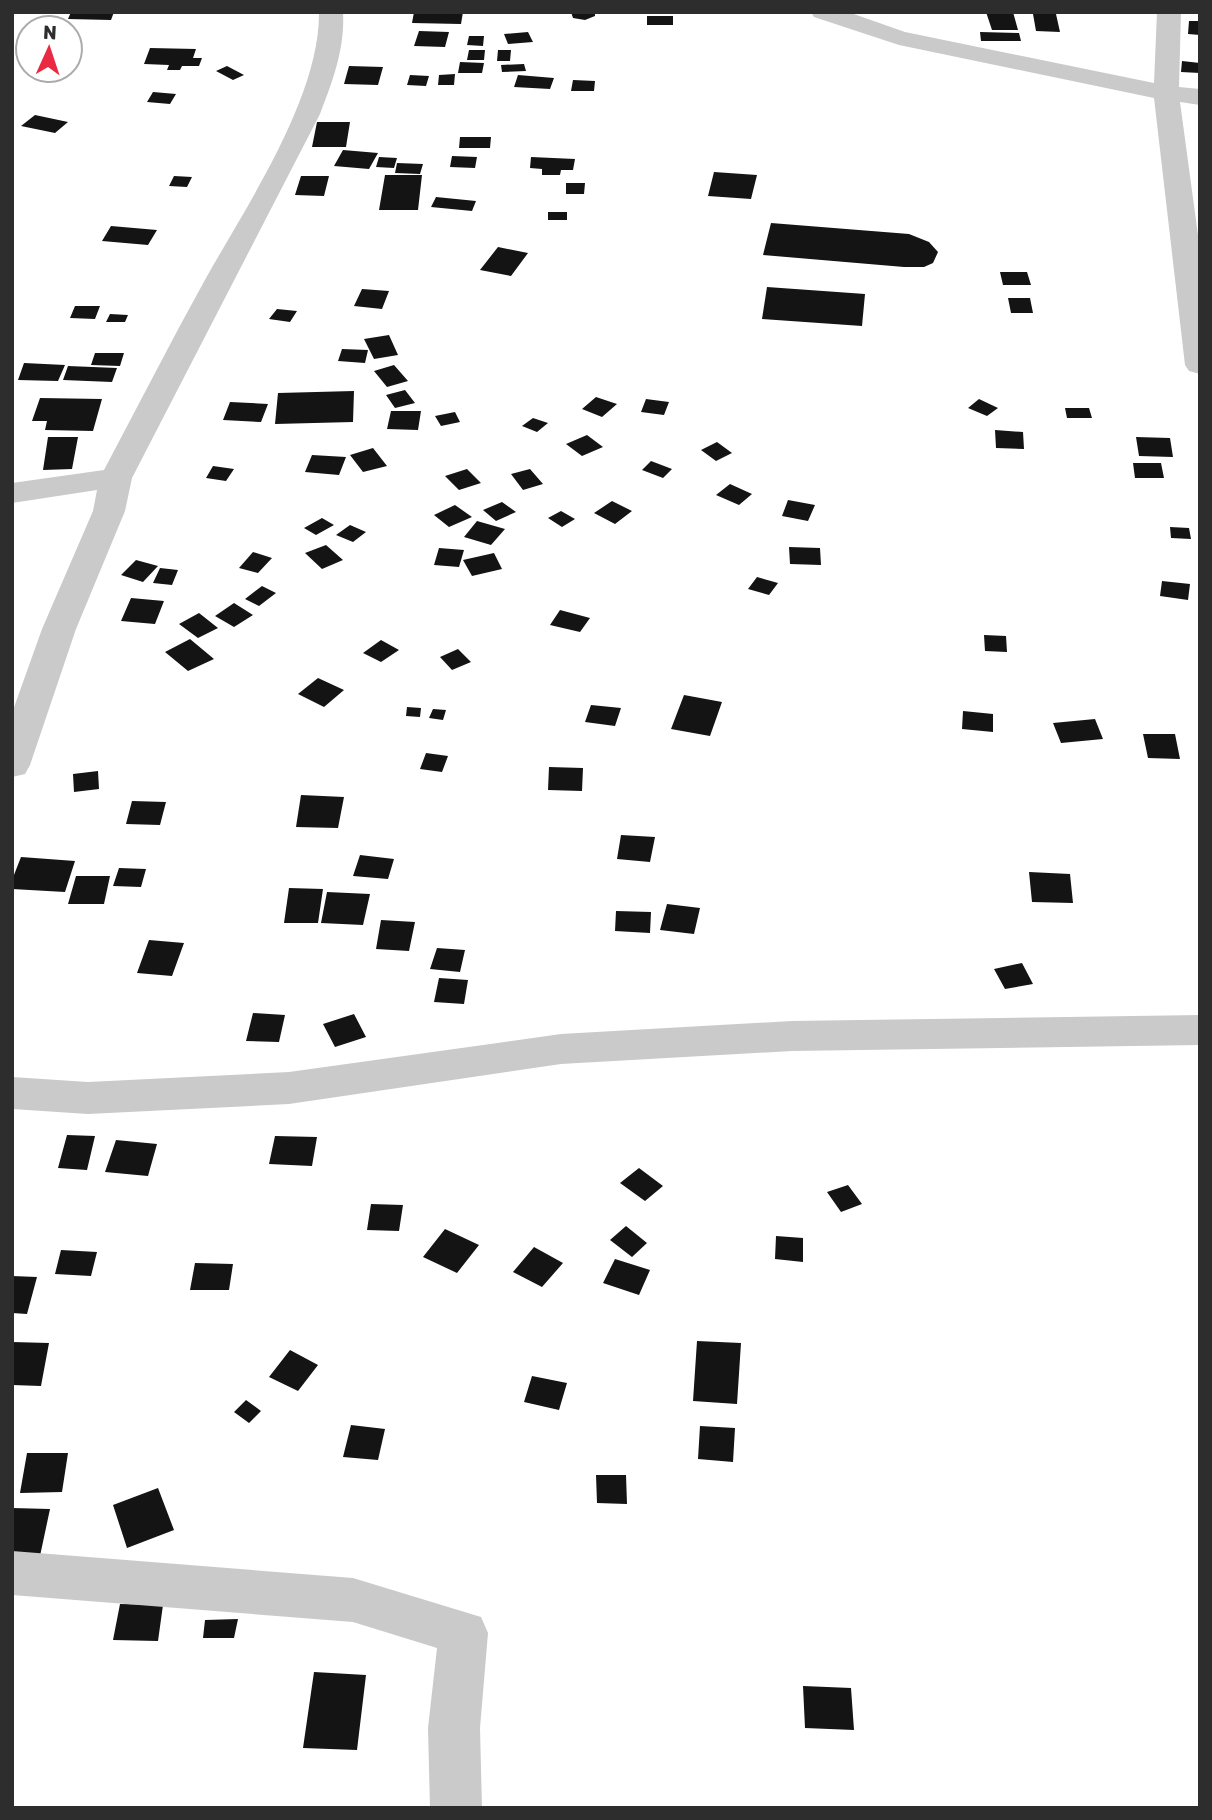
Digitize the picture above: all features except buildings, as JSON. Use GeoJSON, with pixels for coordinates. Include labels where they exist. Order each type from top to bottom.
{"type":"FeatureCollection","features":[{"type":"Feature","properties":{"kind":"street"},"geometry":{"type":"LineString","coordinates":[[12,765],[59,629],[109,510],[116,478],[206,304],[282,168],[323,75],[332,36],[331,12]]}},
{"type":"Feature","properties":{"kind":"street"},"geometry":{"type":"LineString","coordinates":[[823,12],[899,38],[1166,93],[1200,97]]}},
{"type":"Feature","properties":{"kind":"street"},"geometry":{"type":"LineString","coordinates":[[1169,12],[1166,93],[1200,365]]}},
{"type":"Feature","properties":{"kind":"street"},"geometry":{"type":"LineString","coordinates":[[12,494],[116,478]]}},
{"type":"Feature","properties":{"kind":"street"},"geometry":{"type":"LineString","coordinates":[[12,1093],[89,1098],[289,1088],[561,1049],[792,1035],[1200,1030]]}},
{"type":"Feature","properties":{"kind":"street"},"geometry":{"type":"LineString","coordinates":[[12,1573],[353,1600],[463,1633],[454,1728],[456,1808]]}}]}
